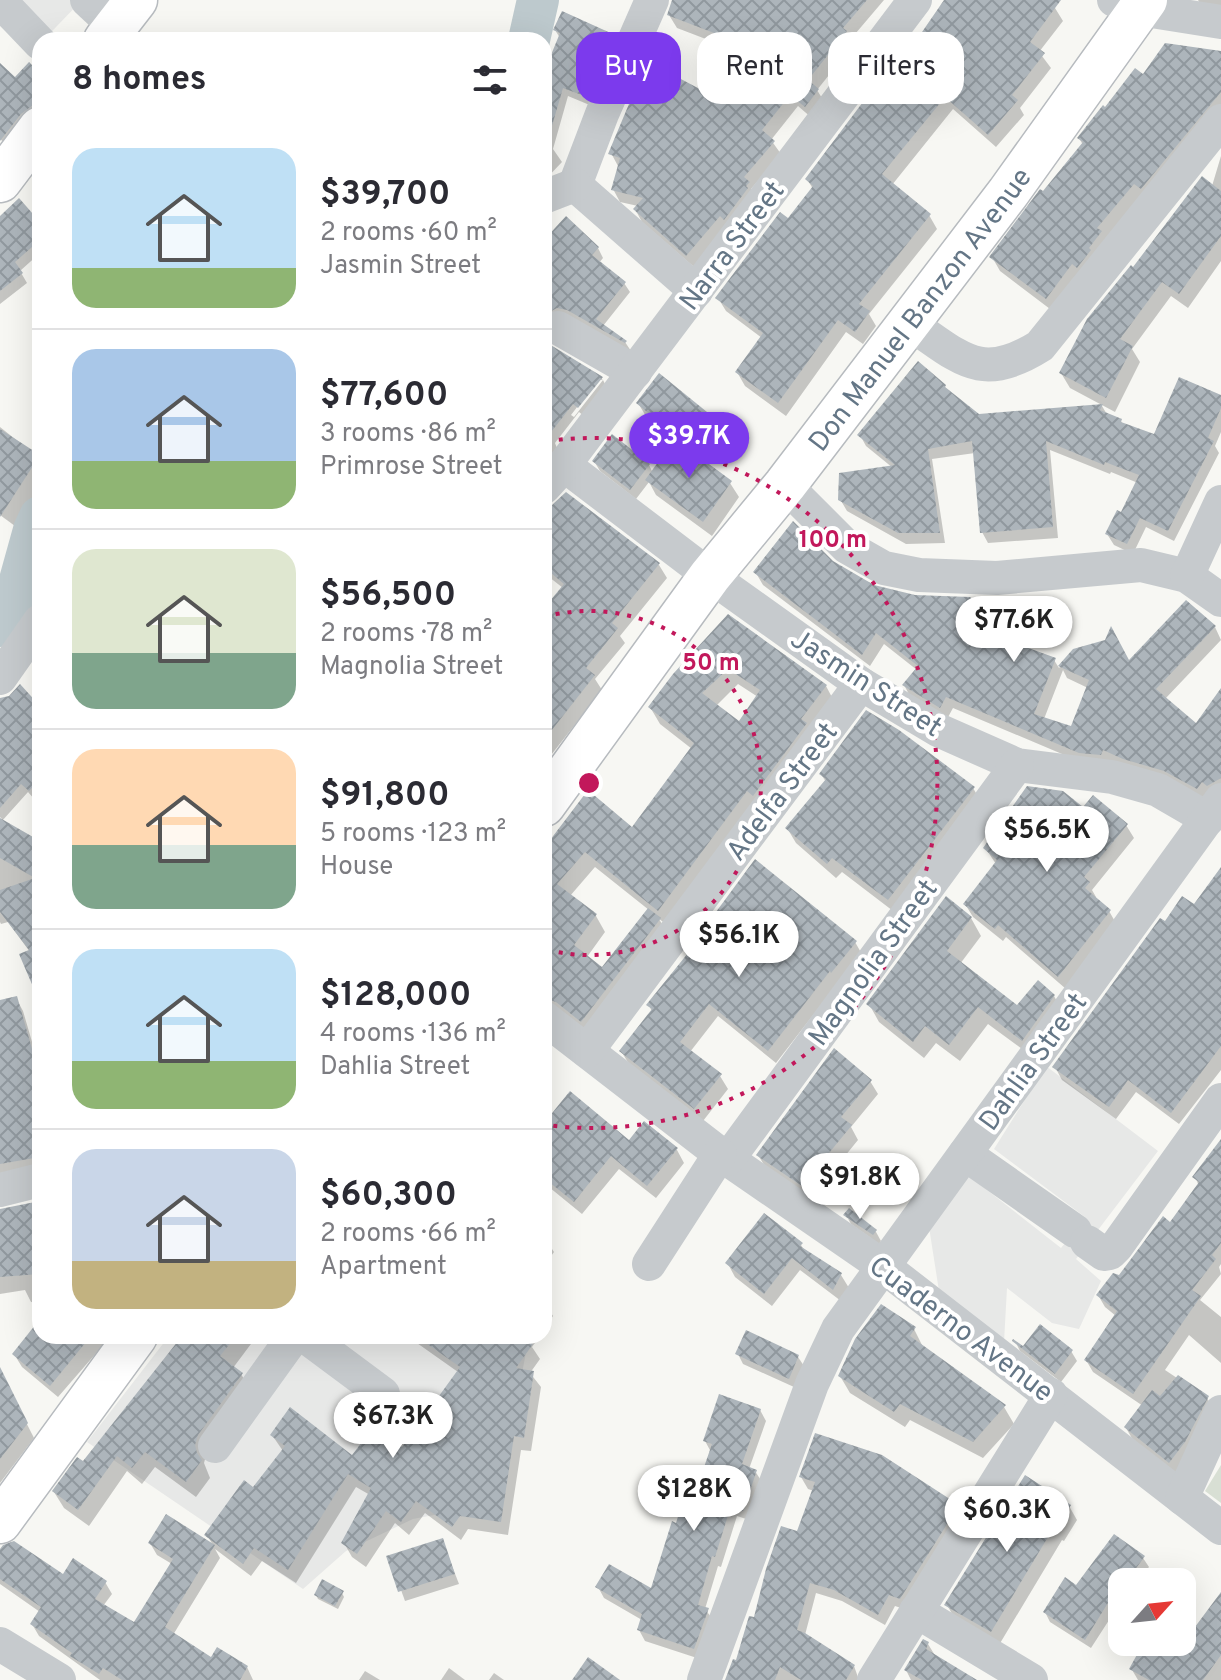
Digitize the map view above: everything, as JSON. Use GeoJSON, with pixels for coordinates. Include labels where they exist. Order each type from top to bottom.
{"type":"FeatureCollection","features":[{"type":"Feature","properties":{"kind":"main road","name":"Don Manuel Banzon Avenue"},"geometry":{"type":"LineString","coordinates":[[552,794],[710,576],[785,485],[1008,193],[1133,3]]}},
{"type":"Feature","properties":{"kind":"main road"},"geometry":{"type":"LineString","coordinates":[[0,181],[32,139]]}},
{"type":"Feature","properties":{"kind":"main road"},"geometry":{"type":"LineString","coordinates":[[0,1522],[130,1344]]}},
{"type":"Feature","properties":{"kind":"street"},"geometry":{"type":"LineString","coordinates":[[27,0],[57,32]]}},
{"type":"Feature","properties":{"kind":"street"},"geometry":{"type":"LineString","coordinates":[[652,0],[602,114],[559,191],[696,291]]}},
{"type":"Feature","properties":{"kind":"street","name":"Narra Street"},"geometry":{"type":"LineString","coordinates":[[554,476],[915,0]]}},
{"type":"Feature","properties":{"kind":"street"},"geometry":{"type":"LineString","coordinates":[[0,1],[32,35]]}},
{"type":"Feature","properties":{"kind":"street"},"geometry":{"type":"LineString","coordinates":[[1133,3],[1221,22]]}},
{"type":"Feature","properties":{"kind":"street"},"geometry":{"type":"LineString","coordinates":[[909,323],[964,360],[989,366],[1016,361],[1040,346],[1221,121]]}},
{"type":"Feature","properties":{"kind":"street"},"geometry":{"type":"LineString","coordinates":[[558,328],[635,372]]}},
{"type":"Feature","properties":{"kind":"street","name":"Jasmin Street"},"geometry":{"type":"LineString","coordinates":[[554,476],[710,576],[861,684],[938,730],[1017,765],[1112,777],[1214,809]]}},
{"type":"Feature","properties":{"kind":"street"},"geometry":{"type":"LineString","coordinates":[[785,485],[847,547],[884,568],[919,575],[997,578],[1141,565],[1187,576],[1221,600]]}},
{"type":"Feature","properties":{"kind":"street"},"geometry":{"type":"LineString","coordinates":[[1187,576],[1221,502]]}},
{"type":"Feature","properties":{"kind":"street"},"geometry":{"type":"LineString","coordinates":[[0,678],[32,632]]}},
{"type":"Feature","properties":{"kind":"street","name":"Adelfa Street"},"geometry":{"type":"LineString","coordinates":[[587,1051],[861,684]]}},
{"type":"Feature","properties":{"kind":"street","name":"Magnolia Street"},"geometry":{"type":"LineString","coordinates":[[649,1264],[724,1156],[1017,765]]}},
{"type":"Feature","properties":{"kind":"street","name":"Dahlia Street"},"geometry":{"type":"LineString","coordinates":[[704,1680],[812,1384],[838,1329],[1214,809]]}},
{"type":"Feature","properties":{"kind":"street","name":"Cuaderno Avenue"},"geometry":{"type":"LineString","coordinates":[[552,1024],[724,1156],[884,1267],[1221,1528]]}},
{"type":"Feature","properties":{"kind":"street"},"geometry":{"type":"LineString","coordinates":[[965,1154],[1104,1254],[1110,1253],[1221,1100]]}},
{"type":"Feature","properties":{"kind":"street"},"geometry":{"type":"LineString","coordinates":[[0,1190],[32,1182]]}},
{"type":"Feature","properties":{"kind":"street"},"geometry":{"type":"LineString","coordinates":[[215,1446],[288,1344]]}},
{"type":"Feature","properties":{"kind":"street"},"geometry":{"type":"LineString","coordinates":[[316,1344],[383,1394]]}},
{"type":"Feature","properties":{"kind":"street"},"geometry":{"type":"LineString","coordinates":[[874,1680],[1051,1395]]}},
{"type":"Feature","properties":{"kind":"street"},"geometry":{"type":"LineString","coordinates":[[1182,1498],[1221,1412]]}},
{"type":"Feature","properties":{"kind":"street"},"geometry":{"type":"LineString","coordinates":[[916,1611],[1031,1680]]}},
{"type":"Feature","properties":{"kind":"street"},"geometry":{"type":"LineString","coordinates":[[0,1644],[59,1680]]}},
{"type":"Feature","properties":{"kind":"shaded area"},"geometry":{"type":"Polygon","coordinates":[[[0,0],[82,0],[51,32],[32,32],[31,53],[0,26],[0,0]]]}},
{"type":"Feature","properties":{"kind":"shaded area"},"geometry":{"type":"Polygon","coordinates":[[[1046,1066],[1158,1151],[1076,1259],[1101,1281],[1079,1329],[1052,1323],[1007,1288],[1004,1342],[939,1291],[929,1227],[968,1175],[1061,1248],[1075,1231],[1085,1217],[994,1149],[1046,1066]]]}},
{"type":"Feature","properties":{"kind":"shaded area"},"geometry":{"type":"Polygon","coordinates":[[[163,1344],[528,1344],[498,1503],[413,1519],[346,1551],[303,1589],[87,1442],[163,1344]]]}},
{"type":"Feature","properties":{"kind":"shaded area"},"geometry":{"type":"Polygon","coordinates":[[[1221,1465],[1221,1503],[1205,1491],[1221,1465]]]}},
{"type":"Feature","properties":{"kind":"building"},"geometry":{"type":"Polygon","coordinates":[[[672,0],[867,0],[843,28],[846,32],[828,32],[828,55],[812,75],[812,32],[711,32],[667,15],[672,0]]]}},
{"type":"Feature","properties":{"kind":"building"},"geometry":{"type":"Polygon","coordinates":[[[944,0],[1061,0],[1030,42],[1045,53],[1012,95],[1018,100],[988,135],[953,104],[964,104],[964,32],[922,32],[944,0]]]}},
{"type":"Feature","properties":{"kind":"building"},"geometry":{"type":"Polygon","coordinates":[[[562,11],[608,32],[576,32],[576,93],[563,88],[552,126],[552,52],[560,33],[553,30],[562,11]]]}},
{"type":"Feature","properties":{"kind":"building"},"geometry":{"type":"Polygon","coordinates":[[[1165,43],[1221,51],[1221,92],[1141,189],[1134,184],[1097,228],[1102,231],[1089,248],[1091,250],[1077,268],[1072,264],[1046,299],[989,257],[1040,189],[1043,191],[1083,142],[1077,138],[1103,105],[1105,107],[1135,68],[1143,74],[1165,43]]]}},
{"type":"Feature","properties":{"kind":"building"},"geometry":{"type":"Polygon","coordinates":[[[29,62],[32,65],[32,106],[21,114],[0,141],[0,63],[15,77],[29,62]]]}},
{"type":"Feature","properties":{"kind":"building"},"geometry":{"type":"Polygon","coordinates":[[[681,79],[697,88],[697,104],[783,104],[762,130],[775,141],[744,177],[750,182],[746,186],[748,188],[724,220],[720,216],[686,256],[633,209],[643,198],[611,190],[620,158],[608,154],[629,104],[681,104],[681,79]]]}},
{"type":"Feature","properties":{"kind":"building"},"geometry":{"type":"Polygon","coordinates":[[[812,83],[819,89],[812,98],[812,83]]]}},
{"type":"Feature","properties":{"kind":"building"},"geometry":{"type":"Polygon","coordinates":[[[861,104],[939,104],[882,174],[931,214],[859,304],[870,311],[855,332],[838,320],[778,403],[735,372],[763,333],[715,298],[780,212],[788,218],[813,186],[805,179],[861,104]]]}},
{"type":"Feature","properties":{"kind":"building"},"geometry":{"type":"Polygon","coordinates":[[[1202,176],[1221,191],[1221,236],[1179,294],[1162,282],[1120,339],[1133,346],[1106,398],[1059,373],[1087,319],[1131,265],[1133,267],[1202,176]]]}},
{"type":"Feature","properties":{"kind":"building"},"geometry":{"type":"Polygon","coordinates":[[[19,198],[32,213],[32,247],[15,262],[23,273],[0,291],[0,216],[19,198]]]}},
{"type":"Feature","properties":{"kind":"building"},"geometry":{"type":"Polygon","coordinates":[[[566,216],[599,247],[592,255],[626,282],[596,319],[627,341],[625,343],[567,310],[557,308],[552,311],[552,231],[566,216]]]}},
{"type":"Feature","properties":{"kind":"building"},"geometry":{"type":"Polygon","coordinates":[[[552,346],[603,377],[578,408],[573,404],[552,431],[552,346]]]}},
{"type":"Feature","properties":{"kind":"building"},"geometry":{"type":"Polygon","coordinates":[[[918,361],[979,414],[1103,404],[1100,410],[1122,419],[1121,422],[1154,434],[1179,377],[1221,395],[1221,408],[1208,438],[1214,441],[1168,531],[1140,518],[1127,544],[1105,534],[1117,510],[1121,512],[1139,475],[1105,462],[1104,465],[1046,441],[1053,527],[980,533],[972,441],[928,449],[940,533],[898,533],[838,500],[839,473],[895,465],[857,435],[918,361]]]}},
{"type":"Feature","properties":{"kind":"building"},"geometry":{"type":"Polygon","coordinates":[[[659,373],[707,412],[684,442],[636,403],[659,373]]]}},
{"type":"Feature","properties":{"kind":"building"},"geometry":{"type":"Polygon","coordinates":[[[0,429],[32,450],[32,467],[0,517],[0,429]]]}},
{"type":"Feature","properties":{"kind":"building"},"geometry":{"type":"Polygon","coordinates":[[[612,434],[650,464],[630,490],[592,461],[612,434]]]}},
{"type":"Feature","properties":{"kind":"building"},"geometry":{"type":"Polygon","coordinates":[[[675,439],[732,481],[703,522],[645,480],[675,439]]]}},
{"type":"Feature","properties":{"kind":"building"},"geometry":{"type":"Polygon","coordinates":[[[566,492],[660,563],[612,623],[618,628],[586,668],[595,675],[552,730],[552,598],[564,584],[552,574],[552,505],[566,492]]]}},
{"type":"Feature","properties":{"kind":"building"},"geometry":{"type":"Polygon","coordinates":[[[793,521],[833,561],[874,585],[915,595],[970,597],[1000,623],[997,628],[1023,646],[1056,658],[1034,714],[1071,726],[1089,680],[1058,666],[1073,649],[1105,640],[1111,626],[1129,660],[1186,600],[1216,626],[1156,689],[1196,723],[1221,688],[1221,778],[1207,786],[1202,782],[1197,789],[1164,771],[1103,750],[1101,755],[1079,753],[946,697],[940,708],[902,685],[918,666],[876,633],[862,655],[753,572],[793,521]]]}},
{"type":"Feature","properties":{"kind":"building"},"geometry":{"type":"Polygon","coordinates":[[[728,614],[827,685],[801,719],[807,723],[753,796],[747,791],[658,911],[585,852],[557,884],[597,914],[574,945],[602,967],[648,908],[661,918],[581,1022],[552,1001],[552,837],[588,790],[632,827],[694,743],[648,707],[673,674],[728,614]],[[728,669],[702,693],[739,721],[760,690],[728,669]]]}},
{"type":"Feature","properties":{"kind":"building"},"geometry":{"type":"Polygon","coordinates":[[[20,684],[32,697],[32,788],[29,791],[21,784],[0,808],[0,698],[9,696],[20,684]]]}},
{"type":"Feature","properties":{"kind":"building"},"geometry":{"type":"Polygon","coordinates":[[[866,710],[899,730],[975,787],[888,900],[832,858],[827,864],[785,828],[826,779],[819,774],[866,710]]]}},
{"type":"Feature","properties":{"kind":"building"},"geometry":{"type":"Polygon","coordinates":[[[1027,786],[1063,791],[1083,807],[1093,795],[1128,824],[1084,877],[1090,882],[1085,888],[1111,910],[1058,977],[998,925],[995,929],[963,904],[997,860],[983,848],[1027,786]]]}},
{"type":"Feature","properties":{"kind":"building"},"geometry":{"type":"Polygon","coordinates":[[[0,818],[32,836],[32,876],[0,858],[0,818]]]}},
{"type":"Feature","properties":{"kind":"building"},"geometry":{"type":"Polygon","coordinates":[[[755,859],[857,941],[768,1051],[709,1004],[680,1042],[722,1074],[694,1109],[619,1051],[652,1009],[646,1005],[701,937],[699,935],[755,859]]]}},
{"type":"Feature","properties":{"kind":"building"},"geometry":{"type":"Polygon","coordinates":[[[1221,867],[1221,1046],[1171,1113],[1128,1080],[1109,1107],[1052,1067],[1160,918],[1165,921],[1182,896],[1194,904],[1221,867]]]}},
{"type":"Feature","properties":{"kind":"building"},"geometry":{"type":"Polygon","coordinates":[[[32,879],[32,984],[19,954],[29,950],[0,912],[0,890],[32,879]]]}},
{"type":"Feature","properties":{"kind":"building"},"geometry":{"type":"Polygon","coordinates":[[[946,896],[972,917],[947,951],[1017,1005],[1038,980],[1055,995],[1022,1041],[978,1007],[949,1045],[925,1026],[913,1042],[866,1004],[946,896]]]}},
{"type":"Feature","properties":{"kind":"building"},"geometry":{"type":"Polygon","coordinates":[[[17,996],[32,1049],[32,1158],[0,1164],[0,1000],[17,996]]]}},
{"type":"Feature","properties":{"kind":"building"},"geometry":{"type":"Polygon","coordinates":[[[834,1048],[872,1080],[841,1117],[852,1125],[802,1186],[756,1155],[834,1048]]]}},
{"type":"Feature","properties":{"kind":"building"},"geometry":{"type":"Polygon","coordinates":[[[570,1091],[629,1140],[644,1121],[678,1148],[647,1186],[611,1156],[574,1202],[552,1184],[552,1113],[570,1091]]]}},
{"type":"Feature","properties":{"kind":"building"},"geometry":{"type":"Polygon","coordinates":[[[1221,1139],[1221,1243],[1212,1255],[1216,1259],[1192,1290],[1201,1296],[1133,1394],[1084,1360],[1117,1311],[1096,1295],[1113,1273],[1119,1275],[1163,1216],[1170,1222],[1199,1182],[1192,1177],[1221,1139]]]}},
{"type":"Feature","properties":{"kind":"building"},"geometry":{"type":"Polygon","coordinates":[[[32,1203],[32,1275],[0,1277],[0,1209],[32,1203]]]}},
{"type":"Feature","properties":{"kind":"building"},"geometry":{"type":"Polygon","coordinates":[[[849,1208],[877,1230],[873,1235],[843,1215],[849,1208]]]}},
{"type":"Feature","properties":{"kind":"building"},"geometry":{"type":"Polygon","coordinates":[[[764,1213],[803,1243],[800,1246],[842,1273],[833,1290],[792,1258],[764,1294],[725,1263],[764,1213]]]}},
{"type":"Feature","properties":{"kind":"building"},"geometry":{"type":"Polygon","coordinates":[[[881,1304],[916,1327],[910,1336],[1006,1405],[973,1442],[900,1404],[894,1412],[838,1376],[855,1339],[881,1304]]]}},
{"type":"Feature","properties":{"kind":"building"},"geometry":{"type":"Polygon","coordinates":[[[1040,1324],[1073,1350],[1055,1374],[1012,1341],[1023,1346],[1040,1324]]]}},
{"type":"Feature","properties":{"kind":"building"},"geometry":{"type":"Polygon","coordinates":[[[32,1329],[32,1344],[84,1344],[50,1386],[12,1354],[32,1329]]]}},
{"type":"Feature","properties":{"kind":"building"},"geometry":{"type":"Polygon","coordinates":[[[746,1330],[799,1355],[789,1379],[735,1354],[746,1330]]]}},
{"type":"Feature","properties":{"kind":"building"},"geometry":{"type":"Polygon","coordinates":[[[176,1344],[230,1344],[220,1356],[243,1373],[198,1435],[195,1445],[202,1460],[186,1482],[145,1452],[132,1468],[117,1456],[78,1510],[52,1491],[77,1457],[83,1461],[176,1344]]]}},
{"type":"Feature","properties":{"kind":"building"},"geometry":{"type":"Polygon","coordinates":[[[427,1344],[533,1344],[516,1368],[534,1371],[524,1438],[514,1436],[501,1522],[460,1516],[452,1527],[416,1501],[401,1522],[386,1511],[357,1554],[341,1543],[371,1488],[348,1474],[288,1570],[254,1548],[243,1564],[204,1535],[244,1480],[253,1487],[285,1446],[270,1435],[290,1407],[352,1455],[372,1429],[396,1448],[399,1445],[402,1447],[460,1367],[427,1344]]]}},
{"type":"Feature","properties":{"kind":"building"},"geometry":{"type":"Polygon","coordinates":[[[0,1367],[28,1423],[0,1459],[0,1367]]]}},
{"type":"Feature","properties":{"kind":"building"},"geometry":{"type":"Polygon","coordinates":[[[1178,1375],[1209,1396],[1185,1442],[1169,1463],[1124,1427],[1152,1390],[1160,1396],[1178,1375]]]}},
{"type":"Feature","properties":{"kind":"building"},"geometry":{"type":"Polygon","coordinates":[[[719,1394],[761,1409],[742,1464],[757,1470],[743,1511],[731,1506],[715,1557],[712,1556],[698,1605],[709,1608],[694,1649],[637,1630],[642,1614],[595,1587],[609,1564],[651,1588],[672,1521],[676,1523],[685,1494],[694,1496],[712,1444],[703,1441],[719,1394]]]}},
{"type":"Feature","properties":{"kind":"building"},"geometry":{"type":"Polygon","coordinates":[[[815,1433],[882,1455],[959,1505],[900,1599],[889,1595],[878,1615],[834,1590],[810,1583],[797,1630],[855,1665],[846,1680],[801,1680],[780,1667],[775,1680],[725,1680],[733,1659],[736,1660],[749,1616],[754,1617],[781,1526],[797,1531],[815,1482],[799,1477],[815,1433]]]}},
{"type":"Feature","properties":{"kind":"building"},"geometry":{"type":"Polygon","coordinates":[[[1025,1475],[1071,1505],[1056,1529],[1054,1527],[991,1632],[944,1605],[1025,1475]]]}},
{"type":"Feature","properties":{"kind":"building"},"geometry":{"type":"Polygon","coordinates":[[[166,1514],[215,1545],[165,1627],[211,1657],[217,1647],[248,1666],[240,1680],[122,1680],[103,1668],[99,1674],[70,1656],[72,1653],[30,1624],[41,1607],[0,1579],[0,1549],[14,1541],[63,1574],[73,1558],[107,1581],[95,1599],[134,1622],[173,1559],[148,1543],[166,1514]]]}},
{"type":"Feature","properties":{"kind":"building"},"geometry":{"type":"Polygon","coordinates":[[[1114,1534],[1145,1556],[1136,1568],[1108,1568],[1108,1603],[1085,1640],[1043,1612],[1065,1577],[1076,1585],[1114,1534]]]}},
{"type":"Feature","properties":{"kind":"building"},"geometry":{"type":"Polygon","coordinates":[[[443,1538],[455,1574],[398,1592],[386,1556],[443,1538]]]}},
{"type":"Feature","properties":{"kind":"building"},"geometry":{"type":"Polygon","coordinates":[[[322,1579],[344,1591],[335,1606],[314,1595],[322,1579]]]}},
{"type":"Feature","properties":{"kind":"building"},"geometry":{"type":"Polygon","coordinates":[[[1221,1592],[1221,1655],[1203,1680],[1149,1680],[1129,1669],[1136,1656],[1196,1656],[1196,1626],[1221,1592]]]}},
{"type":"Feature","properties":{"kind":"building"},"geometry":{"type":"Polygon","coordinates":[[[923,1639],[929,1642],[926,1649],[977,1680],[922,1680],[904,1670],[923,1639]]]}},
{"type":"Feature","properties":{"kind":"building"},"geometry":{"type":"Polygon","coordinates":[[[588,1657],[620,1680],[572,1680],[588,1657]]]}},
{"type":"Feature","properties":{"kind":"waterway"},"geometry":{"type":"LineString","coordinates":[[531,32],[538,0]]}},
{"type":"Feature","properties":{"kind":"waterway"},"geometry":{"type":"LineString","coordinates":[[0,626],[16,595],[32,537]]}}]}
